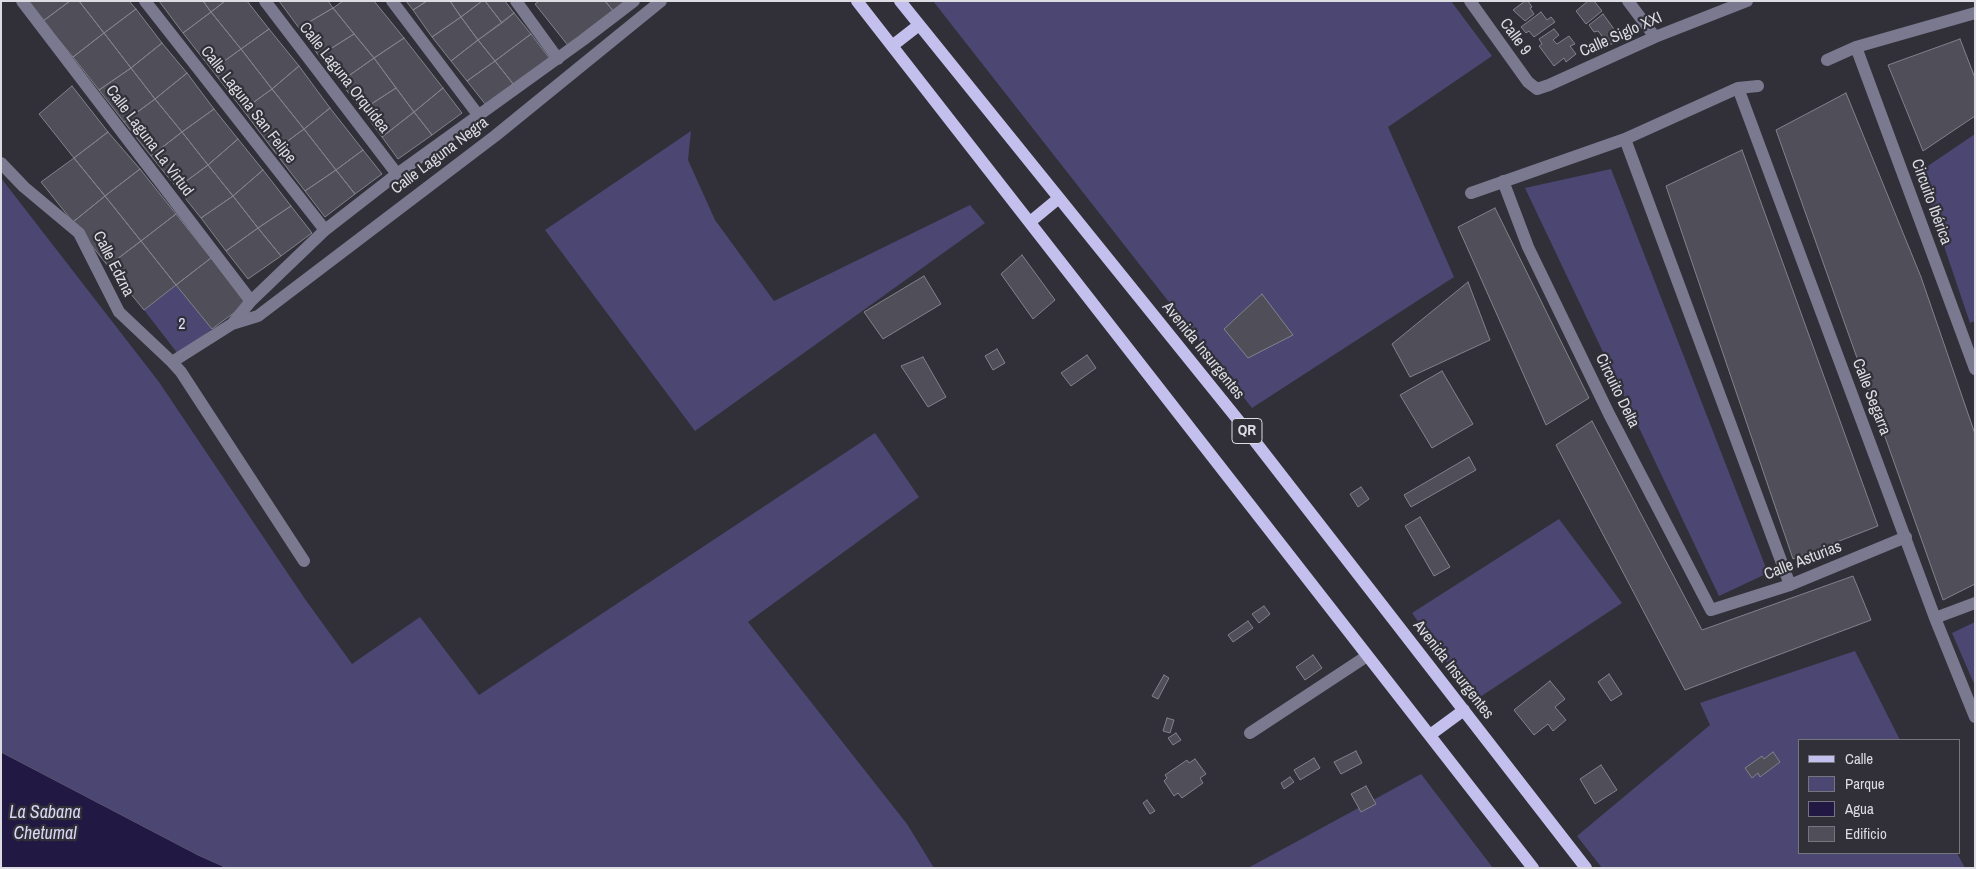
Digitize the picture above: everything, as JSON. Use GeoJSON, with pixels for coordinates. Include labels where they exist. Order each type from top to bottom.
{"type":"FeatureCollection","features":[{"type":"Feature","properties":{"kind":"main road","name":"QR"},"geometry":{"type":"LineString","coordinates":[[857,1],[1533,868]]}},
{"type":"Feature","properties":{"kind":"main road","name":"Avenida Insurgentes"},"geometry":{"type":"LineString","coordinates":[[900,1],[1247,431],[1586,868]]}},
{"type":"Feature","properties":{"kind":"main road"},"geometry":{"type":"LineString","coordinates":[[892,46],[919,25]]}},
{"type":"Feature","properties":{"kind":"main road"},"geometry":{"type":"LineString","coordinates":[[1030,222],[1059,198]]}},
{"type":"Feature","properties":{"kind":"main road"},"geometry":{"type":"LineString","coordinates":[[1430,735],[1464,710]]}},
{"type":"Feature","properties":{"kind":"street","name":"Calle Laguna La Virtud"},"geometry":{"type":"LineString","coordinates":[[22,1],[250,301]]}},
{"type":"Feature","properties":{"kind":"street","name":"Calle Laguna San Felipe"},"geometry":{"type":"LineString","coordinates":[[145,1],[325,230]]}},
{"type":"Feature","properties":{"kind":"street","name":"Calle Laguna Orquídea"},"geometry":{"type":"LineString","coordinates":[[265,1],[397,174]]}},
{"type":"Feature","properties":{"kind":"street"},"geometry":{"type":"LineString","coordinates":[[392,1],[479,116]]}},
{"type":"Feature","properties":{"kind":"street"},"geometry":{"type":"LineString","coordinates":[[516,1],[558,59]]}},
{"type":"Feature","properties":{"kind":"street","name":"Calle Laguna Negra"},"geometry":{"type":"LineString","coordinates":[[232,324],[250,301],[325,230],[397,174],[558,59],[634,1]]}},
{"type":"Feature","properties":{"kind":"street","name":"Calle Laguna Negra"},"geometry":{"type":"LineString","coordinates":[[172,362],[232,324],[258,316],[495,136],[661,1]]}},
{"type":"Feature","properties":{"kind":"street","name":"Calle 9"},"geometry":{"type":"LineString","coordinates":[[1470,1],[1528,82],[1537,89]]}},
{"type":"Feature","properties":{"kind":"street"},"geometry":{"type":"LineString","coordinates":[[1628,1],[1655,37]]}},
{"type":"Feature","properties":{"kind":"street","name":"Calle Siglo XXI"},"geometry":{"type":"LineString","coordinates":[[1537,89],[1550,86],[1655,37],[1746,1]]}},
{"type":"Feature","properties":{"kind":"street"},"geometry":{"type":"LineString","coordinates":[[1827,60],[1856,47],[1975,13]]}},
{"type":"Feature","properties":{"kind":"street","name":"Circuito Ibérica"},"geometry":{"type":"LineString","coordinates":[[1856,47],[1975,369]]}},
{"type":"Feature","properties":{"kind":"street"},"geometry":{"type":"LineString","coordinates":[[1471,193],[1626,139],[1738,88],[1758,86]]}},
{"type":"Feature","properties":{"kind":"street","name":"Calle Segarra"},"geometry":{"type":"LineString","coordinates":[[1738,88],[1935,618],[1975,717]]}},
{"type":"Feature","properties":{"kind":"street"},"geometry":{"type":"LineString","coordinates":[[1626,139],[1790,585]]}},
{"type":"Feature","properties":{"kind":"street","name":"Calle Edzna"},"geometry":{"type":"LineString","coordinates":[[1,163],[24,187],[79,233],[119,312],[172,362],[304,561]]}},
{"type":"Feature","properties":{"kind":"street","name":"Circuito Delta"},"geometry":{"type":"LineString","coordinates":[[1503,181],[1528,247],[1609,414],[1710,610]]}},
{"type":"Feature","properties":{"kind":"street","name":"Calle Asturias"},"geometry":{"type":"LineString","coordinates":[[1710,610],[1790,585],[1906,538]]}},
{"type":"Feature","properties":{"kind":"street"},"geometry":{"type":"LineString","coordinates":[[1935,618],[1975,603]]}},
{"type":"Feature","properties":{"kind":"street"},"geometry":{"type":"LineString","coordinates":[[1250,733],[1367,656]]}},
{"type":"Feature","properties":{"kind":"green space"},"geometry":{"type":"Polygon","coordinates":[[[933,1],[1451,1],[1492,56],[1388,127],[1454,277],[1252,408],[933,1]]]}},
{"type":"Feature","properties":{"kind":"green space"},"geometry":{"type":"Polygon","coordinates":[[[691,131],[688,160],[715,220],[774,301],[970,205],[985,223],[695,431],[545,230],[691,131]]]}},
{"type":"Feature","properties":{"kind":"green space"},"geometry":{"type":"Polygon","coordinates":[[[1975,134],[1975,321],[1970,323],[1919,172],[1975,134]]]}},
{"type":"Feature","properties":{"kind":"green space"},"geometry":{"type":"Polygon","coordinates":[[[1611,169],[1768,573],[1719,596],[1525,188],[1611,169]]]}},
{"type":"Feature","properties":{"kind":"green space"},"geometry":{"type":"Polygon","coordinates":[[[1,178],[159,382],[305,599],[352,664],[420,617],[479,695],[875,433],[919,497],[748,622],[907,824],[934,868],[227,868],[198,855],[1,752],[1,178]]]}},
{"type":"Feature","properties":{"kind":"green space","name":"2"},"geometry":{"type":"Polygon","coordinates":[[[176,285],[212,329],[178,354],[144,310],[176,285]]]}},
{"type":"Feature","properties":{"kind":"green space"},"geometry":{"type":"Polygon","coordinates":[[[1559,519],[1622,603],[1474,701],[1412,613],[1559,519]]]}},
{"type":"Feature","properties":{"kind":"green space"},"geometry":{"type":"Polygon","coordinates":[[[1975,622],[1975,686],[1952,633],[1975,622]]]}},
{"type":"Feature","properties":{"kind":"green space"},"geometry":{"type":"Polygon","coordinates":[[[1855,651],[1899,739],[1798,739],[1798,854],[1958,854],[1965,868],[1602,868],[1577,836],[1710,725],[1700,703],[1855,651]]]}},
{"type":"Feature","properties":{"kind":"green space"},"geometry":{"type":"Polygon","coordinates":[[[1421,774],[1493,868],[1248,868],[1421,774]]]}},
{"type":"Feature","properties":{"kind":"water","name":"La Sabana Chetumal"},"geometry":{"type":"Polygon","coordinates":[[[1,752],[198,855],[227,868],[1,868],[1,752]]]}},
{"type":"Feature","properties":{"kind":"building"},"geometry":{"type":"Polygon","coordinates":[[[28,1],[70,1],[43,21],[28,1]]]}},
{"type":"Feature","properties":{"kind":"building"},"geometry":{"type":"Polygon","coordinates":[[[70,1],[79,1],[104,33],[73,57],[43,21],[70,1]]]}},
{"type":"Feature","properties":{"kind":"building"},"geometry":{"type":"Polygon","coordinates":[[[79,1],[129,1],[136,9],[104,33],[79,1]]]}},
{"type":"Feature","properties":{"kind":"building"},"geometry":{"type":"Polygon","coordinates":[[[159,1],[203,1],[211,12],[183,33],[159,1]]]}},
{"type":"Feature","properties":{"kind":"building"},"geometry":{"type":"Polygon","coordinates":[[[203,1],[225,1],[211,12],[203,1]]]}},
{"type":"Feature","properties":{"kind":"building"},"geometry":{"type":"Polygon","coordinates":[[[225,1],[247,1],[269,29],[241,49],[211,12],[225,1]]]}},
{"type":"Feature","properties":{"kind":"building"},"geometry":{"type":"Polygon","coordinates":[[[279,1],[328,1],[333,8],[299,28],[279,1]]]}},
{"type":"Feature","properties":{"kind":"building"},"geometry":{"type":"Polygon","coordinates":[[[343,1],[374,1],[404,38],[374,58],[333,8],[343,1]]]}},
{"type":"Feature","properties":{"kind":"building"},"geometry":{"type":"Polygon","coordinates":[[[406,1],[427,1],[413,10],[406,1]]]}},
{"type":"Feature","properties":{"kind":"building"},"geometry":{"type":"Polygon","coordinates":[[[427,1],[450,1],[461,17],[432,37],[413,10],[427,1]]]}},
{"type":"Feature","properties":{"kind":"building"},"geometry":{"type":"Polygon","coordinates":[[[450,1],[482,1],[461,17],[450,1]]]}},
{"type":"Feature","properties":{"kind":"building"},"geometry":{"type":"Polygon","coordinates":[[[482,1],[485,1],[502,23],[478,40],[461,17],[482,1]]]}},
{"type":"Feature","properties":{"kind":"building"},"geometry":{"type":"Polygon","coordinates":[[[485,1],[505,1],[514,13],[502,23],[485,1]]]}},
{"type":"Feature","properties":{"kind":"building"},"geometry":{"type":"Polygon","coordinates":[[[539,1],[605,1],[615,13],[570,48],[535,4],[539,1]]]}},
{"type":"Feature","properties":{"kind":"building"},"geometry":{"type":"Polygon","coordinates":[[[605,1],[630,1],[615,13],[605,1]]]}},
{"type":"Feature","properties":{"kind":"building"},"geometry":{"type":"Polygon","coordinates":[[[1525,1],[1528,1],[1534,14],[1525,21],[1513,10],[1525,1]]]}},
{"type":"Feature","properties":{"kind":"building"},"geometry":{"type":"Polygon","coordinates":[[[1588,1],[1594,1],[1602,11],[1586,24],[1576,11],[1588,1]]]}},
{"type":"Feature","properties":{"kind":"building"},"geometry":{"type":"Polygon","coordinates":[[[333,8],[354,34],[319,56],[299,28],[333,8]]]}},
{"type":"Feature","properties":{"kind":"building"},"geometry":{"type":"Polygon","coordinates":[[[136,9],[162,43],[131,68],[104,33],[136,9]]]}},
{"type":"Feature","properties":{"kind":"building"},"geometry":{"type":"Polygon","coordinates":[[[211,12],[241,49],[212,70],[183,33],[211,12]]]}},
{"type":"Feature","properties":{"kind":"building"},"geometry":{"type":"Polygon","coordinates":[[[1541,12],[1547,20],[1551,17],[1555,22],[1534,37],[1529,31],[1526,33],[1521,27],[1541,12]]]}},
{"type":"Feature","properties":{"kind":"building"},"geometry":{"type":"Polygon","coordinates":[[[514,13],[531,34],[495,61],[478,40],[514,13]]]}},
{"type":"Feature","properties":{"kind":"building"},"geometry":{"type":"Polygon","coordinates":[[[1603,14],[1622,40],[1609,45],[1598,31],[1594,32],[1589,25],[1603,14]]]}},
{"type":"Feature","properties":{"kind":"building"},"geometry":{"type":"Polygon","coordinates":[[[461,17],[478,40],[451,61],[432,37],[461,17]]]}},
{"type":"Feature","properties":{"kind":"building"},"geometry":{"type":"Polygon","coordinates":[[[269,29],[299,66],[272,89],[241,49],[269,29]]]}},
{"type":"Feature","properties":{"kind":"building"},"geometry":{"type":"Polygon","coordinates":[[[1554,29],[1559,35],[1553,40],[1557,44],[1569,36],[1575,44],[1570,46],[1576,54],[1566,62],[1564,58],[1554,66],[1539,46],[1542,44],[1539,39],[1554,29]]]}},
{"type":"Feature","properties":{"kind":"building"},"geometry":{"type":"Polygon","coordinates":[[[104,33],[131,68],[99,90],[73,57],[104,33]]]}},
{"type":"Feature","properties":{"kind":"building"},"geometry":{"type":"Polygon","coordinates":[[[354,34],[374,58],[340,82],[319,56],[354,34]]]}},
{"type":"Feature","properties":{"kind":"building"},"geometry":{"type":"Polygon","coordinates":[[[531,34],[550,59],[514,85],[495,61],[531,34]]]}},
{"type":"Feature","properties":{"kind":"building"},"geometry":{"type":"Polygon","coordinates":[[[404,38],[443,88],[414,112],[374,58],[404,38]]]}},
{"type":"Feature","properties":{"kind":"building"},"geometry":{"type":"Polygon","coordinates":[[[1960,39],[1975,78],[1975,116],[1923,151],[1888,65],[1960,39]]]}},
{"type":"Feature","properties":{"kind":"building"},"geometry":{"type":"Polygon","coordinates":[[[478,40],[495,61],[467,81],[451,61],[478,40]]]}},
{"type":"Feature","properties":{"kind":"building"},"geometry":{"type":"Polygon","coordinates":[[[162,43],[187,73],[155,99],[131,68],[162,43]]]}},
{"type":"Feature","properties":{"kind":"building"},"geometry":{"type":"Polygon","coordinates":[[[241,49],[272,89],[243,110],[212,70],[241,49]]]}},
{"type":"Feature","properties":{"kind":"building"},"geometry":{"type":"Polygon","coordinates":[[[374,58],[396,88],[362,110],[340,82],[374,58]]]}},
{"type":"Feature","properties":{"kind":"building"},"geometry":{"type":"Polygon","coordinates":[[[495,61],[514,85],[486,105],[467,81],[495,61]]]}},
{"type":"Feature","properties":{"kind":"building"},"geometry":{"type":"Polygon","coordinates":[[[299,66],[330,108],[304,129],[272,89],[299,66]]]}},
{"type":"Feature","properties":{"kind":"building"},"geometry":{"type":"Polygon","coordinates":[[[131,68],[155,99],[124,122],[99,90],[131,68]]]}},
{"type":"Feature","properties":{"kind":"building"},"geometry":{"type":"Polygon","coordinates":[[[187,73],[214,109],[182,132],[155,99],[187,73]]]}},
{"type":"Feature","properties":{"kind":"building"},"geometry":{"type":"Polygon","coordinates":[[[72,86],[108,132],[74,158],[39,114],[72,86]]]}},
{"type":"Feature","properties":{"kind":"building"},"geometry":{"type":"Polygon","coordinates":[[[396,88],[414,112],[382,137],[362,110],[396,88]]]}},
{"type":"Feature","properties":{"kind":"building"},"geometry":{"type":"Polygon","coordinates":[[[443,88],[462,113],[432,135],[414,112],[443,88]]]}},
{"type":"Feature","properties":{"kind":"building"},"geometry":{"type":"Polygon","coordinates":[[[272,89],[304,129],[274,151],[243,110],[272,89]]]}},
{"type":"Feature","properties":{"kind":"building"},"geometry":{"type":"Polygon","coordinates":[[[1846,93],[1921,277],[1975,434],[1975,584],[1943,600],[1776,130],[1846,93]]]}},
{"type":"Feature","properties":{"kind":"building"},"geometry":{"type":"Polygon","coordinates":[[[155,99],[182,132],[151,156],[124,122],[155,99]]]}},
{"type":"Feature","properties":{"kind":"building"},"geometry":{"type":"Polygon","coordinates":[[[330,108],[363,150],[336,170],[304,129],[330,108]]]}},
{"type":"Feature","properties":{"kind":"building"},"geometry":{"type":"Polygon","coordinates":[[[214,109],[238,139],[208,165],[182,132],[214,109]]]}},
{"type":"Feature","properties":{"kind":"building"},"geometry":{"type":"Polygon","coordinates":[[[414,112],[432,135],[398,159],[382,137],[414,112]]]}},
{"type":"Feature","properties":{"kind":"building"},"geometry":{"type":"Polygon","coordinates":[[[304,129],[336,170],[305,191],[274,151],[304,129]]]}},
{"type":"Feature","properties":{"kind":"building"},"geometry":{"type":"Polygon","coordinates":[[[108,132],[140,169],[105,196],[74,158],[108,132]]]}},
{"type":"Feature","properties":{"kind":"building"},"geometry":{"type":"Polygon","coordinates":[[[182,132],[208,165],[177,188],[151,156],[182,132]]]}},
{"type":"Feature","properties":{"kind":"building"},"geometry":{"type":"Polygon","coordinates":[[[238,139],[263,170],[233,196],[208,165],[238,139]]]}},
{"type":"Feature","properties":{"kind":"building"},"geometry":{"type":"Polygon","coordinates":[[[363,150],[382,174],[355,194],[336,170],[363,150]]]}},
{"type":"Feature","properties":{"kind":"building"},"geometry":{"type":"Polygon","coordinates":[[[1742,150],[1878,526],[1793,559],[1666,186],[1742,150]]]}},
{"type":"Feature","properties":{"kind":"building"},"geometry":{"type":"Polygon","coordinates":[[[74,158],[105,196],[73,222],[41,182],[74,158]]]}},
{"type":"Feature","properties":{"kind":"building"},"geometry":{"type":"Polygon","coordinates":[[[208,165],[233,196],[201,218],[177,188],[208,165]]]}},
{"type":"Feature","properties":{"kind":"building"},"geometry":{"type":"Polygon","coordinates":[[[140,169],[176,214],[141,241],[105,196],[140,169]]]}},
{"type":"Feature","properties":{"kind":"building"},"geometry":{"type":"Polygon","coordinates":[[[263,170],[291,206],[258,228],[233,196],[263,170]]]}},
{"type":"Feature","properties":{"kind":"building"},"geometry":{"type":"Polygon","coordinates":[[[336,170],[355,194],[325,217],[305,191],[336,170]]]}},
{"type":"Feature","properties":{"kind":"building"},"geometry":{"type":"Polygon","coordinates":[[[105,196],[141,241],[108,266],[73,222],[105,196]]]}},
{"type":"Feature","properties":{"kind":"building"},"geometry":{"type":"Polygon","coordinates":[[[233,196],[258,228],[226,251],[201,218],[233,196]]]}},
{"type":"Feature","properties":{"kind":"building"},"geometry":{"type":"Polygon","coordinates":[[[291,206],[312,233],[281,256],[258,228],[291,206]]]}},
{"type":"Feature","properties":{"kind":"building"},"geometry":{"type":"Polygon","coordinates":[[[1495,208],[1589,398],[1546,425],[1458,227],[1495,208]]]}},
{"type":"Feature","properties":{"kind":"building"},"geometry":{"type":"Polygon","coordinates":[[[176,214],[211,258],[176,285],[141,241],[176,214]]]}},
{"type":"Feature","properties":{"kind":"building"},"geometry":{"type":"Polygon","coordinates":[[[258,228],[281,256],[248,279],[226,251],[258,228]]]}},
{"type":"Feature","properties":{"kind":"building"},"geometry":{"type":"Polygon","coordinates":[[[141,241],[176,285],[144,310],[108,266],[141,241]]]}},
{"type":"Feature","properties":{"kind":"building"},"geometry":{"type":"Polygon","coordinates":[[[1022,255],[1055,300],[1033,319],[1001,274],[1022,255]]]}},
{"type":"Feature","properties":{"kind":"building"},"geometry":{"type":"Polygon","coordinates":[[[211,258],[246,304],[212,329],[176,285],[211,258]]]}},
{"type":"Feature","properties":{"kind":"building"},"geometry":{"type":"Polygon","coordinates":[[[924,276],[941,304],[883,339],[864,312],[924,276]]]}},
{"type":"Feature","properties":{"kind":"building"},"geometry":{"type":"Polygon","coordinates":[[[1468,282],[1490,340],[1410,377],[1392,344],[1468,282]]]}},
{"type":"Feature","properties":{"kind":"building"},"geometry":{"type":"Polygon","coordinates":[[[1262,294],[1293,335],[1248,358],[1224,329],[1262,294]]]}},
{"type":"Feature","properties":{"kind":"building"},"geometry":{"type":"Polygon","coordinates":[[[997,349],[1005,363],[993,370],[985,356],[997,349]]]}},
{"type":"Feature","properties":{"kind":"building"},"geometry":{"type":"Polygon","coordinates":[[[1087,355],[1096,368],[1071,386],[1061,373],[1087,355]]]}},
{"type":"Feature","properties":{"kind":"building"},"geometry":{"type":"Polygon","coordinates":[[[923,357],[946,397],[928,407],[901,366],[923,357]]]}},
{"type":"Feature","properties":{"kind":"building"},"geometry":{"type":"Polygon","coordinates":[[[1442,371],[1473,424],[1432,448],[1400,395],[1442,371]]]}},
{"type":"Feature","properties":{"kind":"building"},"geometry":{"type":"Polygon","coordinates":[[[1592,421],[1702,630],[1853,576],[1871,620],[1685,690],[1556,445],[1592,421]]]}},
{"type":"Feature","properties":{"kind":"building"},"geometry":{"type":"Polygon","coordinates":[[[1469,457],[1476,470],[1411,507],[1404,495],[1469,457]]]}},
{"type":"Feature","properties":{"kind":"building"},"geometry":{"type":"Polygon","coordinates":[[[1361,487],[1369,499],[1358,507],[1350,494],[1361,487]]]}},
{"type":"Feature","properties":{"kind":"building"},"geometry":{"type":"Polygon","coordinates":[[[1420,517],[1450,567],[1434,576],[1405,526],[1420,517]]]}},
{"type":"Feature","properties":{"kind":"building"},"geometry":{"type":"Polygon","coordinates":[[[1264,606],[1270,614],[1259,623],[1252,614],[1264,606]]]}},
{"type":"Feature","properties":{"kind":"building"},"geometry":{"type":"Polygon","coordinates":[[[1248,621],[1253,628],[1233,642],[1228,635],[1248,621]]]}},
{"type":"Feature","properties":{"kind":"building"},"geometry":{"type":"Polygon","coordinates":[[[1313,655],[1322,668],[1305,680],[1296,667],[1313,655]]]}},
{"type":"Feature","properties":{"kind":"building"},"geometry":{"type":"Polygon","coordinates":[[[1609,674],[1622,694],[1611,701],[1598,682],[1609,674]]]}},
{"type":"Feature","properties":{"kind":"building"},"geometry":{"type":"Polygon","coordinates":[[[1164,675],[1169,678],[1158,699],[1152,696],[1164,675]]]}},
{"type":"Feature","properties":{"kind":"building"},"geometry":{"type":"Polygon","coordinates":[[[1550,681],[1565,699],[1555,707],[1566,720],[1553,731],[1548,724],[1534,735],[1514,710],[1550,681]]]}},
{"type":"Feature","properties":{"kind":"building"},"geometry":{"type":"Polygon","coordinates":[[[1167,718],[1174,720],[1170,733],[1163,731],[1167,718]]]}},
{"type":"Feature","properties":{"kind":"building"},"geometry":{"type":"Polygon","coordinates":[[[1176,733],[1181,740],[1173,745],[1168,738],[1176,733]]]}},
{"type":"Feature","properties":{"kind":"building"},"geometry":{"type":"Polygon","coordinates":[[[1356,751],[1362,763],[1341,774],[1334,762],[1356,751]]]}},
{"type":"Feature","properties":{"kind":"building"},"geometry":{"type":"Polygon","coordinates":[[[1773,752],[1780,762],[1760,777],[1758,773],[1752,778],[1745,768],[1762,756],[1764,759],[1773,752]]]}},
{"type":"Feature","properties":{"kind":"building"},"geometry":{"type":"Polygon","coordinates":[[[1314,758],[1320,768],[1300,780],[1294,770],[1314,758]]]}},
{"type":"Feature","properties":{"kind":"building"},"geometry":{"type":"Polygon","coordinates":[[[1195,759],[1206,774],[1200,778],[1203,783],[1182,798],[1178,793],[1174,796],[1164,781],[1167,778],[1165,775],[1187,760],[1189,763],[1195,759]]]}},
{"type":"Feature","properties":{"kind":"building"},"geometry":{"type":"Polygon","coordinates":[[[1601,765],[1617,790],[1595,804],[1580,779],[1601,765]]]}},
{"type":"Feature","properties":{"kind":"building"},"geometry":{"type":"Polygon","coordinates":[[[1290,777],[1294,782],[1284,789],[1281,783],[1290,777]]]}},
{"type":"Feature","properties":{"kind":"building"},"geometry":{"type":"Polygon","coordinates":[[[1366,786],[1376,804],[1361,812],[1351,794],[1366,786]]]}},
{"type":"Feature","properties":{"kind":"building"},"geometry":{"type":"Polygon","coordinates":[[[1147,800],[1155,811],[1150,814],[1143,803],[1147,800]]]}}]}
